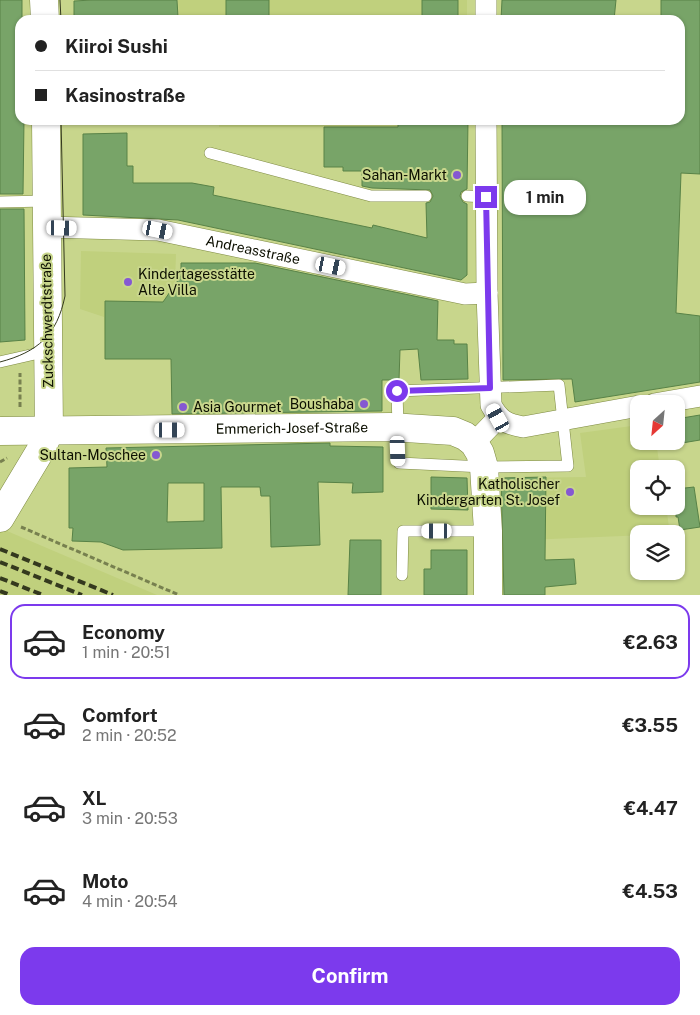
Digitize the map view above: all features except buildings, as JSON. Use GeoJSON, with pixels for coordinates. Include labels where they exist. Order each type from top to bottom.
{"type":"FeatureCollection","features":[{"type":"Feature","properties":{"kind":"main road"},"geometry":{"type":"LineString","coordinates":[[44,0],[45,15]]}},
{"type":"Feature","properties":{"kind":"main road","name":"Zuckschwerdtstraße"},"geometry":{"type":"LineString","coordinates":[[46,125],[49,432]]}},
{"type":"Feature","properties":{"kind":"main road","name":"Emmerich-Josef-Straße"},"geometry":{"type":"LineString","coordinates":[[10,422],[49,432],[397,428],[453,431],[465,436],[479,455]]}},
{"type":"Feature","properties":{"kind":"main road"},"geometry":{"type":"LineString","coordinates":[[0,518],[42,448],[49,432]]}},
{"type":"Feature","properties":{"kind":"main road"},"geometry":{"type":"LineString","coordinates":[[479,455],[488,531],[488,595]]}},
{"type":"Feature","properties":{"kind":"main road"},"geometry":{"type":"LineString","coordinates":[[0,481],[3,498],[0,518]]}},
{"type":"Feature","properties":{"kind":"street"},"geometry":{"type":"LineString","coordinates":[[486,0],[486,15]]}},
{"type":"Feature","properties":{"kind":"street"},"geometry":{"type":"LineString","coordinates":[[485,125],[477,197],[487,293],[491,405],[498,418],[508,424],[523,427],[630,408]]}},
{"type":"Feature","properties":{"kind":"street","name":"Andreasstraße"},"geometry":{"type":"LineString","coordinates":[[46,214],[158,230],[465,294],[487,293]]}},
{"type":"Feature","properties":{"kind":"street"},"geometry":{"type":"LineString","coordinates":[[685,399],[700,396]]}},
{"type":"Feature","properties":{"kind":"street"},"geometry":{"type":"LineString","coordinates":[[479,455],[498,418]]}},
{"type":"Feature","properties":{"kind":"lane"},"geometry":{"type":"LineString","coordinates":[[210,153],[371,196],[426,196]]}},
{"type":"Feature","properties":{"kind":"lane"},"geometry":{"type":"LineString","coordinates":[[0,202],[46,214]]}},
{"type":"Feature","properties":{"kind":"lane"},"geometry":{"type":"LineString","coordinates":[[0,362],[48,351]]}},
{"type":"Feature","properties":{"kind":"lane"},"geometry":{"type":"LineString","coordinates":[[397,428],[397,391],[559,385],[568,466],[479,455]]}},
{"type":"Feature","properties":{"kind":"lane"},"geometry":{"type":"LineString","coordinates":[[402,575],[403,531],[488,531]]}},
{"type":"Feature","properties":{"kind":"path"},"geometry":{"type":"LineString","coordinates":[[10,422],[20,366]]}},
{"type":"Feature","properties":{"kind":"path"},"geometry":{"type":"LineString","coordinates":[[0,518],[179,595]]}},
{"type":"Feature","properties":{"kind":"shaded area"},"geometry":{"type":"Polygon","coordinates":[[[178,0],[467,0],[467,15],[179,15],[178,0]]]}},
{"type":"Feature","properties":{"kind":"shaded area"},"geometry":{"type":"Polygon","coordinates":[[[219,125],[398,125],[398,127],[219,127],[219,125]]]}},
{"type":"Feature","properties":{"kind":"shaded area","name":"Kindertagesstätte Alte Villa"},"geometry":{"type":"Polygon","coordinates":[[[81,251],[176,254],[174,315],[146,335],[149,359],[105,359],[104,317],[80,309],[81,251]]]}},
{"type":"Feature","properties":{"kind":"shaded area","name":"Katholischer Kindergarten St. Josef"},"geometry":{"type":"Polygon","coordinates":[[[630,426],[630,450],[657,450],[659,460],[630,460],[630,515],[667,515],[669,525],[630,525],[630,536],[502,541],[501,478],[586,477],[580,433],[630,426]]]}},
{"type":"Feature","properties":{"kind":"shaded area"},"geometry":{"type":"Polygon","coordinates":[[[0,528],[157,595],[0,595],[0,528]]]}},
{"type":"Feature","properties":{"kind":"tram line"},"geometry":{"type":"LineString","coordinates":[[60,0],[61,15]]}},
{"type":"Feature","properties":{"kind":"tram line"},"geometry":{"type":"LineString","coordinates":[[0,362],[25,353],[44,340],[57,321],[65,296],[61,125]]}},
{"type":"Feature","properties":{"kind":"railway"},"geometry":{"type":"LineString","coordinates":[[0,549],[113,595]]}},
{"type":"Feature","properties":{"kind":"railway"},"geometry":{"type":"LineString","coordinates":[[0,562],[82,595]]}},
{"type":"Feature","properties":{"kind":"railway"},"geometry":{"type":"LineString","coordinates":[[0,578],[43,595]]}},
{"type":"Feature","properties":{"kind":"railway"},"geometry":{"type":"LineString","coordinates":[[0,591],[10,595]]}},
{"type":"Feature","properties":{"kind":"place","name":"Sahan-Markt"},"geometry":{"type":"Point","coordinates":[457,175]}},
{"type":"Feature","properties":{"kind":"place","name":"Kindertagesstätte Alte Villa"},"geometry":{"type":"Point","coordinates":[128,282]}},
{"type":"Feature","properties":{"kind":"place","name":"Boushaba"},"geometry":{"type":"Point","coordinates":[364,404]}},
{"type":"Feature","properties":{"kind":"place","name":"Asia Gourmet"},"geometry":{"type":"Point","coordinates":[183,407]}},
{"type":"Feature","properties":{"kind":"place","name":"Sultan-Moschee"},"geometry":{"type":"Point","coordinates":[156,455]}},
{"type":"Feature","properties":{"kind":"place","name":"Katholischer Kindergarten St. Josef"},"geometry":{"type":"Point","coordinates":[570,492]}},
{"type":"Feature","properties":{"kind":"route"},"geometry":{"type":"LineString","coordinates":[[397,391],[490,388],[486,197]]}}]}
